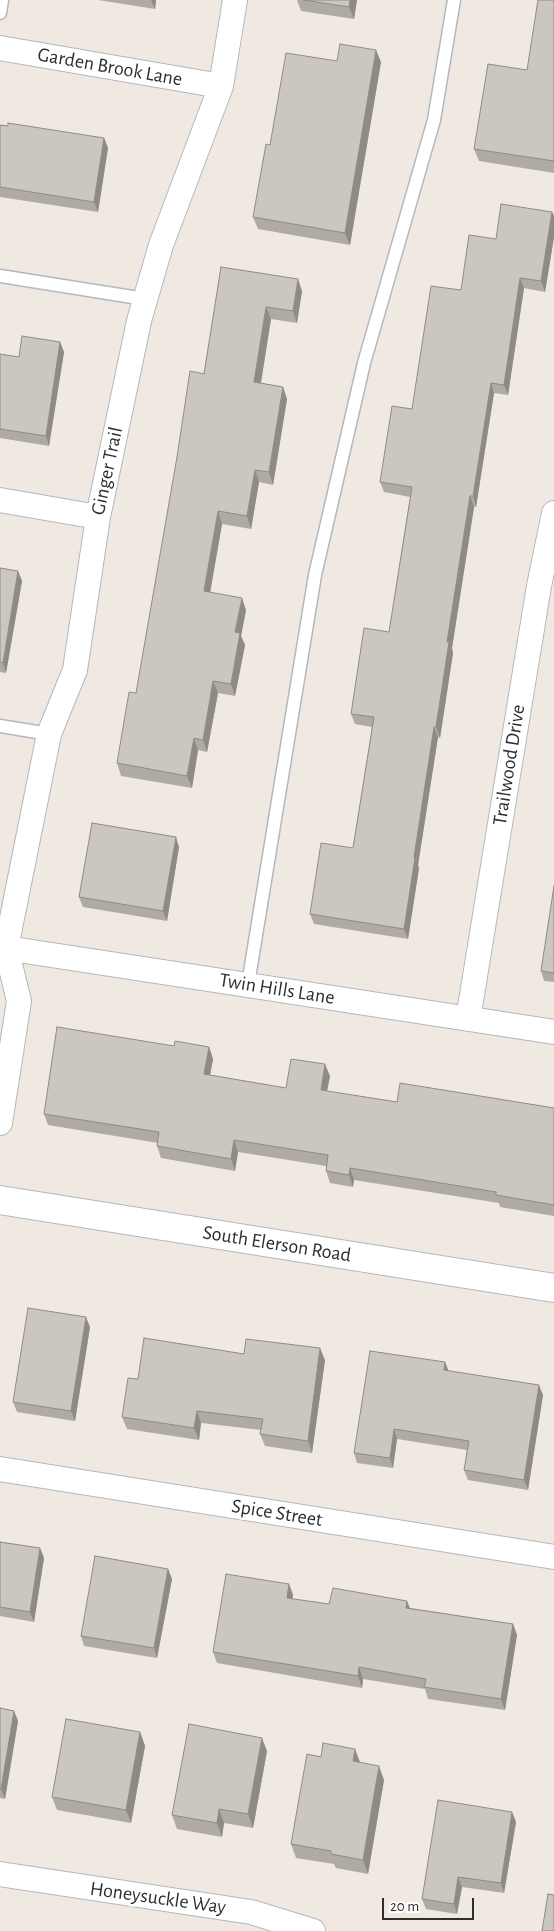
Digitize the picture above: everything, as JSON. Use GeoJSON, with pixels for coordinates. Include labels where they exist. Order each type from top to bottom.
{"type":"FeatureCollection","features":[{"type":"Feature","properties":{"kind":"street","name":"Ginger Trail"},"geometry":{"type":"LineString","coordinates":[[0,1123],[19,1001],[2,950],[49,734],[75,670],[98,517],[139,321],[161,246],[221,86],[235,0]]}},
{"type":"Feature","properties":{"kind":"street","name":"Garden Brook Lane"},"geometry":{"type":"LineString","coordinates":[[0,48],[221,86]]}},
{"type":"Feature","properties":{"kind":"street"},"geometry":{"type":"LineString","coordinates":[[0,500],[98,517]]}},
{"type":"Feature","properties":{"kind":"street","name":"Trailwood Drive"},"geometry":{"type":"LineString","coordinates":[[468,1019],[537,596],[554,513]]}},
{"type":"Feature","properties":{"kind":"street","name":"Twin Hills Lane"},"geometry":{"type":"LineString","coordinates":[[2,950],[248,984],[554,1032]]}},
{"type":"Feature","properties":{"kind":"street","name":"South Elerson Road"},"geometry":{"type":"LineString","coordinates":[[0,1200],[554,1288]]}},
{"type":"Feature","properties":{"kind":"street","name":"Spice Street"},"geometry":{"type":"LineString","coordinates":[[0,1469],[554,1557]]}},
{"type":"Feature","properties":{"kind":"street","name":"Honeysuckle Way"},"geometry":{"type":"LineString","coordinates":[[0,1874],[251,1912],[313,1931]]}},
{"type":"Feature","properties":{"kind":"lane"},"geometry":{"type":"LineString","coordinates":[[0,13],[2,0]]}},
{"type":"Feature","properties":{"kind":"lane"},"geometry":{"type":"LineString","coordinates":[[248,984],[315,575],[364,363],[434,120],[454,0]]}},
{"type":"Feature","properties":{"kind":"lane"},"geometry":{"type":"LineString","coordinates":[[0,276],[146,299]]}},
{"type":"Feature","properties":{"kind":"lane"},"geometry":{"type":"LineString","coordinates":[[0,726],[49,734]]}},
{"type":"Feature","properties":{"kind":"building"},"geometry":{"type":"Polygon","coordinates":[[[304,0],[350,0],[349,7],[304,0]]]}},
{"type":"Feature","properties":{"kind":"building"},"geometry":{"type":"Polygon","coordinates":[[[538,0],[554,0],[554,161],[474,149],[488,64],[527,70],[538,0]]]}},
{"type":"Feature","properties":{"kind":"building"},"geometry":{"type":"Polygon","coordinates":[[[340,44],[376,50],[345,233],[253,217],[266,144],[270,145],[286,53],[337,61],[340,44]]]}},
{"type":"Feature","properties":{"kind":"building"},"geometry":{"type":"Polygon","coordinates":[[[8,123],[104,138],[94,202],[0,187],[0,125],[8,126],[8,123]]]}},
{"type":"Feature","properties":{"kind":"building"},"geometry":{"type":"Polygon","coordinates":[[[501,204],[552,212],[541,281],[520,278],[504,385],[491,383],[473,496],[470,496],[404,929],[310,914],[321,843],[353,848],[374,717],[351,714],[364,628],[389,632],[412,487],[380,482],[392,406],[412,409],[431,286],[461,290],[469,235],[496,239],[501,204]]]}},
{"type":"Feature","properties":{"kind":"building"},"geometry":{"type":"Polygon","coordinates":[[[221,267],[298,279],[293,311],[266,307],[254,382],[283,387],[269,472],[255,470],[247,516],[218,511],[204,591],[242,598],[235,632],[240,633],[231,684],[213,681],[203,740],[194,738],[187,776],[117,763],[129,692],[136,693],[190,371],[204,374],[221,267]]]}},
{"type":"Feature","properties":{"kind":"building"},"geometry":{"type":"Polygon","coordinates":[[[22,336],[60,342],[46,436],[0,429],[0,354],[19,357],[22,336]]]}},
{"type":"Feature","properties":{"kind":"building"},"geometry":{"type":"Polygon","coordinates":[[[0,568],[18,571],[3,663],[0,662],[0,568]]]}},
{"type":"Feature","properties":{"kind":"building"},"geometry":{"type":"Polygon","coordinates":[[[92,823],[176,837],[163,911],[79,897],[92,823]]]}},
{"type":"Feature","properties":{"kind":"building"},"geometry":{"type":"Polygon","coordinates":[[[554,886],[554,973],[541,971],[554,886]]]}},
{"type":"Feature","properties":{"kind":"building"},"geometry":{"type":"Polygon","coordinates":[[[57,1027],[174,1046],[175,1041],[209,1047],[204,1074],[286,1088],[291,1059],[325,1064],[321,1090],[397,1102],[400,1083],[554,1108],[554,1205],[496,1195],[496,1192],[350,1168],[349,1175],[326,1171],[328,1155],[234,1140],[231,1159],[157,1146],[159,1132],[44,1114],[57,1027]]]}},
{"type":"Feature","properties":{"kind":"building"},"geometry":{"type":"Polygon","coordinates":[[[28,1308],[86,1317],[71,1411],[13,1402],[28,1308]]]}},
{"type":"Feature","properties":{"kind":"building"},"geometry":{"type":"Polygon","coordinates":[[[144,1338],[244,1354],[246,1339],[320,1348],[308,1441],[260,1434],[263,1419],[197,1411],[194,1428],[122,1417],[128,1378],[138,1379],[144,1338]]]}},
{"type":"Feature","properties":{"kind":"building"},"geometry":{"type":"Polygon","coordinates":[[[370,1351],[445,1362],[444,1370],[539,1385],[524,1480],[464,1470],[469,1441],[394,1429],[390,1458],[354,1453],[370,1351]]]}},
{"type":"Feature","properties":{"kind":"building"},"geometry":{"type":"Polygon","coordinates":[[[0,1542],[40,1548],[30,1612],[0,1607],[0,1542]]]}},
{"type":"Feature","properties":{"kind":"building"},"geometry":{"type":"Polygon","coordinates":[[[95,1556],[168,1569],[154,1648],[81,1636],[95,1556]]]}},
{"type":"Feature","properties":{"kind":"building"},"geometry":{"type":"Polygon","coordinates":[[[226,1574],[289,1584],[287,1598],[329,1604],[333,1588],[407,1601],[406,1608],[513,1624],[501,1699],[424,1687],[426,1679],[359,1667],[358,1676],[213,1652],[226,1574]]]}},
{"type":"Feature","properties":{"kind":"building"},"geometry":{"type":"Polygon","coordinates":[[[0,1708],[14,1711],[1,1789],[0,1789],[0,1708]]]}},
{"type":"Feature","properties":{"kind":"building"},"geometry":{"type":"Polygon","coordinates":[[[66,1719],[140,1732],[126,1810],[52,1797],[66,1719]]]}},
{"type":"Feature","properties":{"kind":"building"},"geometry":{"type":"Polygon","coordinates":[[[189,1724],[262,1738],[248,1814],[219,1809],[217,1823],[172,1815],[189,1724]]]}},
{"type":"Feature","properties":{"kind":"building"},"geometry":{"type":"Polygon","coordinates":[[[323,1743],[355,1749],[353,1761],[379,1766],[363,1860],[331,1854],[331,1851],[291,1844],[307,1754],[321,1757],[323,1743]]]}},
{"type":"Feature","properties":{"kind":"building"},"geometry":{"type":"Polygon","coordinates":[[[438,1800],[512,1812],[501,1883],[458,1877],[454,1904],[422,1899],[438,1800]]]}},
{"type":"Feature","properties":{"kind":"building"},"geometry":{"type":"Polygon","coordinates":[[[548,1894],[554,1895],[554,1931],[542,1931],[548,1894]]]}}]}
